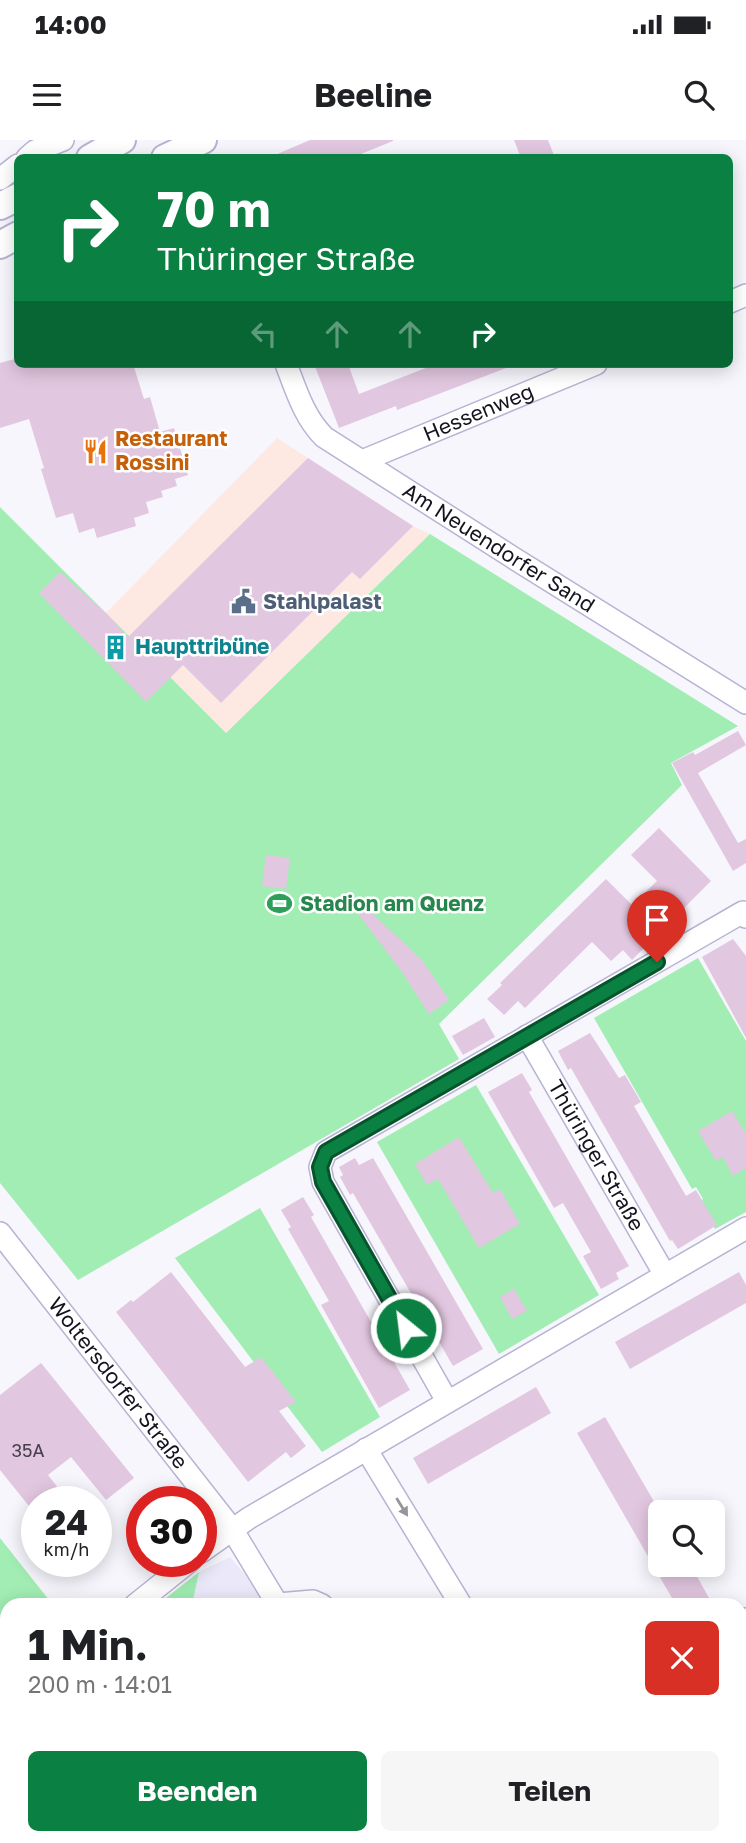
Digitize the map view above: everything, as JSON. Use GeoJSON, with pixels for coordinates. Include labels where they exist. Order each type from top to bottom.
{"type":"FeatureCollection","features":[{"type":"Feature","properties":{"kind":"main road"},"geometry":{"type":"LineString","coordinates":[[97,154],[122,140]]}},
{"type":"Feature","properties":{"kind":"main road"},"geometry":{"type":"LineString","coordinates":[[175,154],[198,145]]}},
{"type":"Feature","properties":{"kind":"street"},"geometry":{"type":"LineString","coordinates":[[32,154],[63,140]]}},
{"type":"Feature","properties":{"kind":"street"},"geometry":{"type":"LineString","coordinates":[[0,179],[14,168]]}},
{"type":"Feature","properties":{"kind":"street","name":"Am Neuendorfer Sand"},"geometry":{"type":"LineString","coordinates":[[288,368],[305,412],[324,437],[746,703]]}},
{"type":"Feature","properties":{"kind":"street","name":"Hessenweg"},"geometry":{"type":"LineString","coordinates":[[362,461],[586,368]]}},
{"type":"Feature","properties":{"kind":"street"},"geometry":{"type":"LineString","coordinates":[[447,1401],[323,1182],[320,1167],[326,1152],[745,913]]}},
{"type":"Feature","properties":{"kind":"street","name":"Thüringer Straße"},"geometry":{"type":"LineString","coordinates":[[527,1036],[665,1275]]}},
{"type":"Feature","properties":{"kind":"street"},"geometry":{"type":"LineString","coordinates":[[217,1540],[447,1401],[746,1228]]}},
{"type":"Feature","properties":{"kind":"street","name":"Woltersdorfer Straße"},"geometry":{"type":"LineString","coordinates":[[0,1233],[66,1331],[232,1529],[274,1598]]}},
{"type":"Feature","properties":{"kind":"street"},"geometry":{"type":"LineString","coordinates":[[366,1449],[457,1598]]}},
{"type":"Feature","properties":{"kind":"street"},"geometry":{"type":"LineString","coordinates":[[144,1598],[170,1577]]}},
{"type":"Feature","properties":{"kind":"shaded area","name":"Stahlpalast"},"geometry":{"type":"Polygon","coordinates":[[[277,438],[413,526],[430,534],[226,733],[106,613],[277,438]]]}},
{"type":"Feature","properties":{"kind":"shaded area"},"geometry":{"type":"Polygon","coordinates":[[[230,1557],[266,1598],[193,1598],[198,1577],[217,1577],[217,1563],[230,1557]]]}},
{"type":"Feature","properties":{"kind":"green space","name":"Stadion am Quenz"},"geometry":{"type":"Polygon","coordinates":[[[0,507],[226,733],[430,534],[738,726],[671,763],[682,785],[439,1024],[459,1059],[78,1280],[0,1183],[0,507]]]}},
{"type":"Feature","properties":{"kind":"green space"},"geometry":{"type":"Polygon","coordinates":[[[698,958],[746,1041],[746,1212],[715,1229],[700,1202],[703,1199],[696,1187],[692,1189],[594,1018],[698,958]]]}},
{"type":"Feature","properties":{"kind":"green space"},"geometry":{"type":"Polygon","coordinates":[[[476,1085],[599,1295],[499,1354],[377,1142],[476,1085]]]}},
{"type":"Feature","properties":{"kind":"green space"},"geometry":{"type":"Polygon","coordinates":[[[260,1208],[380,1417],[322,1452],[175,1258],[260,1208]]]}},
{"type":"Feature","properties":{"kind":"green space"},"geometry":{"type":"Polygon","coordinates":[[[0,1538],[21,1565],[21,1577],[31,1577],[47,1598],[0,1598],[0,1538]]]}},
{"type":"Feature","properties":{"kind":"green space"},"geometry":{"type":"Polygon","coordinates":[[[193,1577],[198,1577],[193,1598],[166,1598],[193,1577]]]}},
{"type":"Feature","properties":{"kind":"building"},"geometry":{"type":"Polygon","coordinates":[[[310,140],[393,140],[361,154],[277,154],[310,140]]]}},
{"type":"Feature","properties":{"kind":"building"},"geometry":{"type":"Polygon","coordinates":[[[514,140],[548,140],[553,154],[519,154],[514,140]]]}},
{"type":"Feature","properties":{"kind":"building"},"geometry":{"type":"Polygon","coordinates":[[[14,359],[14,368],[134,368],[144,399],[150,397],[160,432],[174,428],[188,475],[175,479],[177,486],[161,491],[163,497],[146,502],[149,513],[134,518],[136,526],[97,538],[94,528],[79,533],[73,513],[56,518],[29,419],[0,428],[0,363],[14,359]]]}},
{"type":"Feature","properties":{"kind":"building"},"geometry":{"type":"Polygon","coordinates":[[[316,368],[349,368],[359,394],[426,368],[506,368],[397,410],[396,406],[339,428],[316,368]]]}},
{"type":"Feature","properties":{"kind":"building","name":"Stahlpalast"},"geometry":{"type":"Polygon","coordinates":[[[308,458],[413,526],[360,579],[352,572],[221,703],[183,665],[146,702],[39,593],[60,572],[106,613],[128,637],[308,458]]]}},
{"type":"Feature","properties":{"kind":"building"},"geometry":{"type":"Polygon","coordinates":[[[738,731],[746,745],[698,773],[738,843],[746,839],[746,863],[733,871],[672,763],[693,752],[695,755],[738,731]]]}},
{"type":"Feature","properties":{"kind":"building"},"geometry":{"type":"Polygon","coordinates":[[[659,828],[711,881],[632,960],[623,950],[611,961],[592,942],[525,1008],[518,1001],[504,1015],[487,999],[606,879],[632,905],[657,881],[631,855],[659,828]]]}},
{"type":"Feature","properties":{"kind":"building"},"geometry":{"type":"Polygon","coordinates":[[[266,855],[290,858],[286,889],[262,886],[266,855]]]}},
{"type":"Feature","properties":{"kind":"building"},"geometry":{"type":"Polygon","coordinates":[[[359,901],[422,960],[449,1000],[429,1014],[402,972],[353,907],[359,901]]]}},
{"type":"Feature","properties":{"kind":"building"},"geometry":{"type":"Polygon","coordinates":[[[733,939],[746,956],[746,1038],[702,957],[733,939]]]}},
{"type":"Feature","properties":{"kind":"building"},"geometry":{"type":"Polygon","coordinates":[[[484,1018],[495,1037],[463,1055],[452,1036],[484,1018]]]}},
{"type":"Feature","properties":{"kind":"building"},"geometry":{"type":"Polygon","coordinates":[[[590,1033],[619,1078],[625,1075],[641,1102],[634,1106],[686,1196],[696,1190],[717,1225],[678,1249],[672,1240],[670,1241],[571,1068],[568,1070],[558,1051],[590,1033]]]}},
{"type":"Feature","properties":{"kind":"building"},"geometry":{"type":"Polygon","coordinates":[[[522,1073],[532,1090],[529,1092],[629,1266],[616,1273],[619,1279],[601,1289],[583,1256],[591,1252],[563,1203],[554,1208],[488,1092],[522,1073]]]}},
{"type":"Feature","properties":{"kind":"building"},"geometry":{"type":"Polygon","coordinates":[[[732,1111],[746,1134],[746,1168],[733,1176],[723,1157],[716,1161],[698,1131],[732,1111]]]}},
{"type":"Feature","properties":{"kind":"building"},"geometry":{"type":"Polygon","coordinates":[[[459,1137],[493,1193],[500,1189],[520,1224],[479,1248],[438,1179],[427,1185],[415,1164],[459,1137]]]}},
{"type":"Feature","properties":{"kind":"building"},"geometry":{"type":"Polygon","coordinates":[[[355,1158],[359,1165],[373,1158],[483,1349],[453,1366],[353,1193],[350,1195],[340,1177],[343,1175],[339,1167],[355,1158]]]}},
{"type":"Feature","properties":{"kind":"building"},"geometry":{"type":"Polygon","coordinates":[[[303,1197],[314,1215],[311,1217],[410,1390],[379,1408],[321,1305],[329,1301],[288,1229],[291,1227],[281,1210],[303,1197]]]}},
{"type":"Feature","properties":{"kind":"building"},"geometry":{"type":"Polygon","coordinates":[[[171,1272],[245,1367],[261,1357],[296,1402],[279,1411],[306,1446],[291,1458],[286,1452],[248,1482],[116,1312],[171,1272]]]}},
{"type":"Feature","properties":{"kind":"building"},"geometry":{"type":"Polygon","coordinates":[[[739,1272],[746,1285],[746,1303],[630,1369],[615,1342],[739,1272]]]}},
{"type":"Feature","properties":{"kind":"building"},"geometry":{"type":"Polygon","coordinates":[[[514,1289],[527,1311],[512,1319],[500,1297],[514,1289]]]}},
{"type":"Feature","properties":{"kind":"building"},"geometry":{"type":"Polygon","coordinates":[[[41,1363],[134,1478],[112,1495],[112,1486],[95,1486],[71,1457],[48,1475],[57,1486],[21,1486],[21,1496],[0,1470],[0,1395],[41,1363]]]}},
{"type":"Feature","properties":{"kind":"building"},"geometry":{"type":"Polygon","coordinates":[[[536,1387],[551,1413],[428,1484],[413,1458],[536,1387]]]}},
{"type":"Feature","properties":{"kind":"building"},"geometry":{"type":"Polygon","coordinates":[[[605,1417],[653,1500],[648,1500],[648,1556],[577,1433],[605,1417]]]}},
{"type":"Feature","properties":{"kind":"building"},"geometry":{"type":"Polygon","coordinates":[[[660,1577],[697,1577],[709,1598],[672,1598],[660,1577]]]}},
{"type":"Feature","properties":{"kind":"place","name":"Restaurant Rossini"},"geometry":{"type":"Point","coordinates":[95,451]}},
{"type":"Feature","properties":{"kind":"place","name":"Stahlpalast"},"geometry":{"type":"Point","coordinates":[243,602]}},
{"type":"Feature","properties":{"kind":"place","name":"Haupttribüne"},"geometry":{"type":"Point","coordinates":[115,647]}},
{"type":"Feature","properties":{"kind":"place","name":"Stadion am Quenz"},"geometry":{"type":"Point","coordinates":[280,904]}},
{"type":"Feature","properties":{"kind":"route"},"geometry":{"type":"LineString","coordinates":[[406,1328],[323,1182],[320,1167],[326,1152],[657,962]]}}]}
